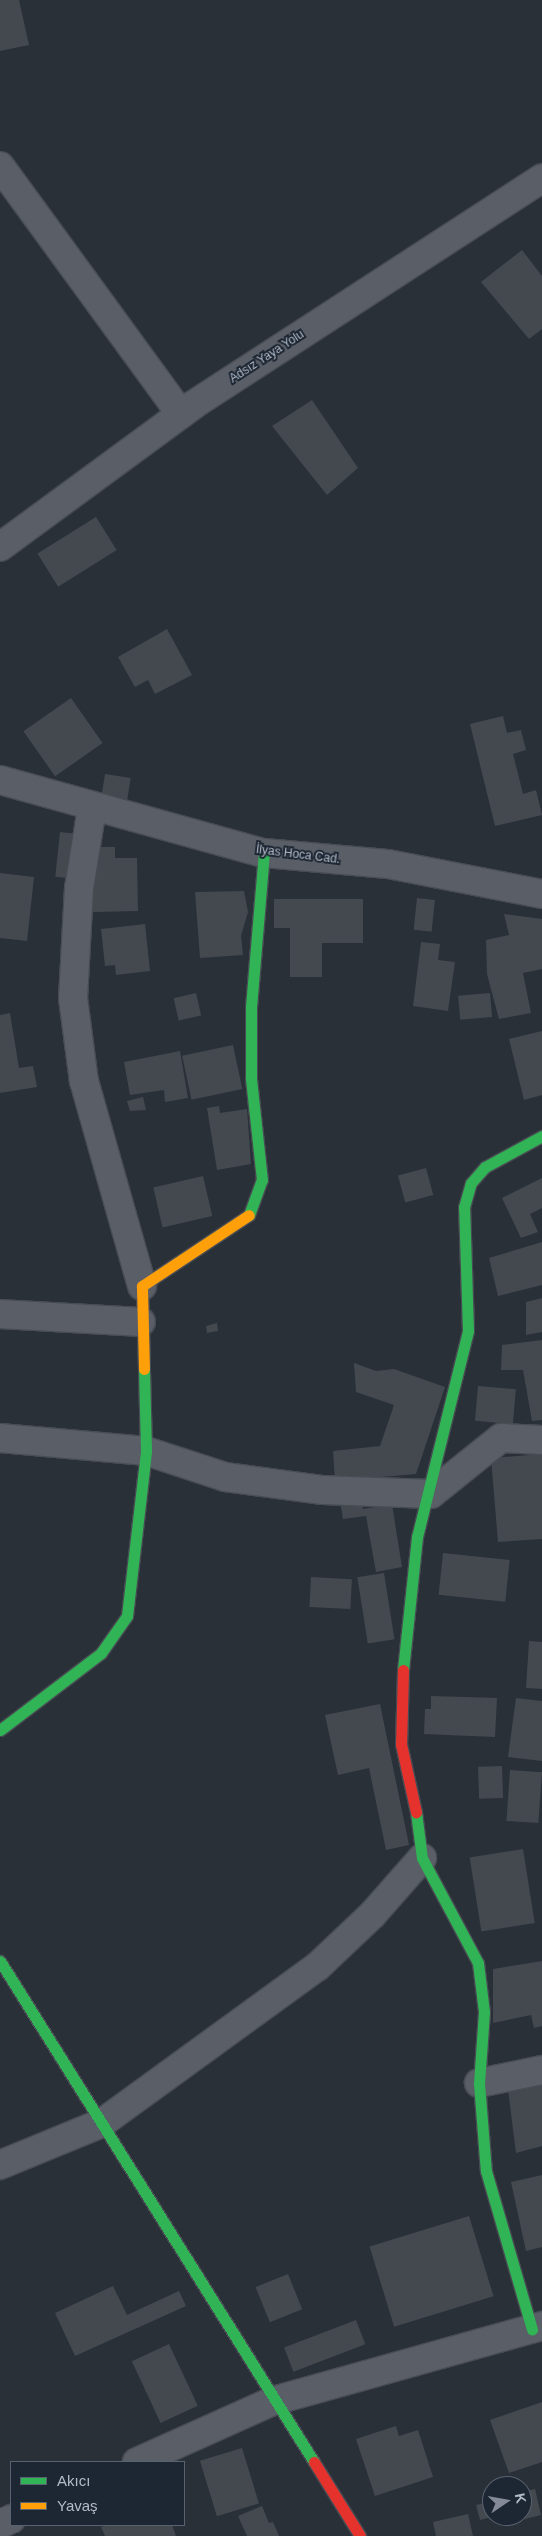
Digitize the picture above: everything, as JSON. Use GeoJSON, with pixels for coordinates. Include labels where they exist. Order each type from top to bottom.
{"type":"FeatureCollection","features":[{"type":"Feature","properties":{"kind":"street"},"geometry":{"type":"LineString","coordinates":[[0,166],[181,414]]}},
{"type":"Feature","properties":{"kind":"street","name":"Adsız Yaya Yolu"},"geometry":{"type":"LineString","coordinates":[[0,547],[181,414],[542,178]]}},
{"type":"Feature","properties":{"kind":"street","name":"İlyas Hoca Cad."},"geometry":{"type":"LineString","coordinates":[[0,780],[92,808],[264,853],[388,864],[542,894]]}},
{"type":"Feature","properties":{"kind":"street"},"geometry":{"type":"LineString","coordinates":[[0,1730],[101,1653],[127,1616],[146,1451],[141,1322],[142,1286],[84,1081],[73,998],[80,888],[92,808]]}},
{"type":"Feature","properties":{"kind":"street"},"geometry":{"type":"LineString","coordinates":[[142,1286],[250,1214],[258,1199],[262,1180],[251,1078],[251,1007],[264,853]]}},
{"type":"Feature","properties":{"kind":"street"},"geometry":{"type":"LineString","coordinates":[[139,2461],[273,2401],[537,2327],[486,2171],[479,2083],[484,2012],[478,1963],[422,1858],[413,1789],[401,1744],[403,1670],[417,1537],[431,1494],[468,1331],[464,1207],[471,1183],[485,1167],[542,1136]]}},
{"type":"Feature","properties":{"kind":"street"},"geometry":{"type":"LineString","coordinates":[[0,1314],[141,1322]]}},
{"type":"Feature","properties":{"kind":"street"},"geometry":{"type":"LineString","coordinates":[[0,1438],[146,1451],[224,1477],[324,1490],[431,1494],[502,1438],[542,1440]]}},
{"type":"Feature","properties":{"kind":"street"},"geometry":{"type":"LineString","coordinates":[[0,2165],[102,2123],[317,1967],[372,1915],[422,1858]]}},
{"type":"Feature","properties":{"kind":"street"},"geometry":{"type":"LineString","coordinates":[[0,1961],[273,2401],[360,2536]]}},
{"type":"Feature","properties":{"kind":"street"},"geometry":{"type":"LineString","coordinates":[[479,2083],[542,2070]]}},
{"type":"Feature","properties":{"kind":"building"},"geometry":{"type":"Polygon","coordinates":[[[0,0],[19,0],[29,45],[0,51],[0,0]]]}},
{"type":"Feature","properties":{"kind":"building"},"geometry":{"type":"Polygon","coordinates":[[[522,250],[542,276],[542,329],[529,339],[481,282],[522,250]]]}},
{"type":"Feature","properties":{"kind":"building"},"geometry":{"type":"Polygon","coordinates":[[[312,400],[358,468],[327,495],[272,426],[312,400]]]}},
{"type":"Feature","properties":{"kind":"building"},"geometry":{"type":"Polygon","coordinates":[[[96,517],[117,550],[58,587],[37,554],[96,517]]]}},
{"type":"Feature","properties":{"kind":"building"},"geometry":{"type":"Polygon","coordinates":[[[167,629],[192,675],[155,694],[148,680],[135,687],[118,657],[167,629]]]}},
{"type":"Feature","properties":{"kind":"building"},"geometry":{"type":"Polygon","coordinates":[[[71,698],[103,743],[55,776],[23,731],[71,698]]]}},
{"type":"Feature","properties":{"kind":"building"},"geometry":{"type":"Polygon","coordinates":[[[503,716],[507,733],[521,730],[526,750],[513,754],[523,794],[536,790],[542,815],[495,826],[470,724],[503,716]]]}},
{"type":"Feature","properties":{"kind":"building"},"geometry":{"type":"Polygon","coordinates":[[[105,774],[131,778],[127,802],[101,798],[105,774]]]}},
{"type":"Feature","properties":{"kind":"building"},"geometry":{"type":"Polygon","coordinates":[[[60,832],[78,834],[73,879],[55,877],[60,832]]]}},
{"type":"Feature","properties":{"kind":"building"},"geometry":{"type":"Polygon","coordinates":[[[92,847],[115,847],[115,858],[137,858],[138,911],[93,912],[92,847]]]}},
{"type":"Feature","properties":{"kind":"building"},"geometry":{"type":"Polygon","coordinates":[[[0,873],[34,877],[27,941],[0,938],[0,873]]]}},
{"type":"Feature","properties":{"kind":"building"},"geometry":{"type":"Polygon","coordinates":[[[244,891],[248,912],[241,936],[243,955],[200,958],[195,892],[244,891]]]}},
{"type":"Feature","properties":{"kind":"building"},"geometry":{"type":"Polygon","coordinates":[[[417,898],[435,900],[432,932],[414,930],[417,898]]]}},
{"type":"Feature","properties":{"kind":"building"},"geometry":{"type":"Polygon","coordinates":[[[274,899],[363,899],[363,943],[322,943],[322,977],[290,977],[290,928],[274,928],[274,899]]]}},
{"type":"Feature","properties":{"kind":"building"},"geometry":{"type":"Polygon","coordinates":[[[504,914],[542,919],[542,969],[523,973],[531,1013],[499,1019],[487,974],[486,940],[509,935],[504,914]]]}},
{"type":"Feature","properties":{"kind":"building"},"geometry":{"type":"Polygon","coordinates":[[[145,924],[150,971],[116,975],[115,965],[105,966],[101,929],[145,924]]]}},
{"type":"Feature","properties":{"kind":"building"},"geometry":{"type":"Polygon","coordinates":[[[421,942],[440,944],[438,960],[455,962],[448,1011],[413,1006],[421,942]]]}},
{"type":"Feature","properties":{"kind":"building"},"geometry":{"type":"Polygon","coordinates":[[[196,993],[201,1015],[179,1021],[174,998],[196,993]]]}},
{"type":"Feature","properties":{"kind":"building"},"geometry":{"type":"Polygon","coordinates":[[[490,993],[492,1017],[460,1020],[458,996],[490,993]]]}},
{"type":"Feature","properties":{"kind":"building"},"geometry":{"type":"Polygon","coordinates":[[[10,1013],[19,1068],[33,1066],[37,1087],[0,1093],[0,1015],[10,1013]]]}},
{"type":"Feature","properties":{"kind":"building"},"geometry":{"type":"Polygon","coordinates":[[[542,1031],[542,1095],[524,1100],[509,1039],[542,1031]]]}},
{"type":"Feature","properties":{"kind":"building"},"geometry":{"type":"Polygon","coordinates":[[[233,1045],[242,1089],[191,1100],[182,1056],[233,1045]]]}},
{"type":"Feature","properties":{"kind":"building"},"geometry":{"type":"Polygon","coordinates":[[[180,1051],[188,1098],[165,1102],[164,1090],[130,1095],[124,1062],[180,1051]]]}},
{"type":"Feature","properties":{"kind":"building"},"geometry":{"type":"Polygon","coordinates":[[[143,1097],[146,1110],[130,1111],[127,1101],[143,1097]]]}},
{"type":"Feature","properties":{"kind":"building"},"geometry":{"type":"Polygon","coordinates":[[[219,1106],[220,1113],[247,1109],[251,1164],[217,1170],[207,1108],[219,1106]]]}},
{"type":"Feature","properties":{"kind":"building"},"geometry":{"type":"Polygon","coordinates":[[[426,1168],[433,1195],[405,1203],[398,1176],[426,1168]]]}},
{"type":"Feature","properties":{"kind":"building"},"geometry":{"type":"Polygon","coordinates":[[[203,1176],[212,1216],[163,1227],[153,1187],[203,1176]]]}},
{"type":"Feature","properties":{"kind":"building"},"geometry":{"type":"Polygon","coordinates":[[[542,1178],[542,1208],[530,1214],[538,1232],[521,1238],[502,1198],[542,1178]]]}},
{"type":"Feature","properties":{"kind":"building"},"geometry":{"type":"Polygon","coordinates":[[[542,1242],[542,1285],[498,1296],[489,1258],[542,1242]]]}},
{"type":"Feature","properties":{"kind":"building"},"geometry":{"type":"Polygon","coordinates":[[[542,1298],[542,1332],[526,1335],[526,1302],[542,1298]]]}},
{"type":"Feature","properties":{"kind":"building"},"geometry":{"type":"Polygon","coordinates":[[[217,1323],[218,1331],[207,1333],[206,1326],[217,1323]]]}},
{"type":"Feature","properties":{"kind":"building"},"geometry":{"type":"Polygon","coordinates":[[[542,1340],[542,1420],[532,1421],[523,1370],[501,1370],[502,1345],[542,1340]]]}},
{"type":"Feature","properties":{"kind":"building"},"geometry":{"type":"Polygon","coordinates":[[[354,1363],[376,1371],[394,1369],[445,1387],[416,1474],[335,1481],[333,1451],[380,1446],[394,1405],[356,1392],[354,1363]]]}},
{"type":"Feature","properties":{"kind":"building"},"geometry":{"type":"Polygon","coordinates":[[[478,1386],[516,1389],[513,1424],[475,1421],[478,1386]]]}},
{"type":"Feature","properties":{"kind":"building"},"geometry":{"type":"Polygon","coordinates":[[[542,1454],[542,1539],[498,1542],[491,1458],[542,1454]]]}},
{"type":"Feature","properties":{"kind":"building"},"geometry":{"type":"Polygon","coordinates":[[[361,1497],[363,1509],[392,1504],[402,1567],[376,1572],[366,1516],[343,1519],[340,1501],[361,1497]]]}},
{"type":"Feature","properties":{"kind":"building"},"geometry":{"type":"Polygon","coordinates":[[[443,1553],[510,1560],[505,1602],[439,1595],[443,1553]]]}},
{"type":"Feature","properties":{"kind":"building"},"geometry":{"type":"Polygon","coordinates":[[[384,1573],[394,1639],[368,1643],[357,1577],[384,1573]]]}},
{"type":"Feature","properties":{"kind":"building"},"geometry":{"type":"Polygon","coordinates":[[[311,1577],[352,1579],[350,1609],[309,1607],[311,1577]]]}},
{"type":"Feature","properties":{"kind":"building"},"geometry":{"type":"Polygon","coordinates":[[[529,1641],[542,1642],[542,1689],[526,1688],[529,1641]]]}},
{"type":"Feature","properties":{"kind":"building"},"geometry":{"type":"Polygon","coordinates":[[[431,1696],[497,1698],[495,1737],[424,1734],[425,1709],[431,1709],[431,1696]]]}},
{"type":"Feature","properties":{"kind":"building"},"geometry":{"type":"Polygon","coordinates":[[[516,1698],[542,1701],[542,1761],[508,1757],[516,1698]]]}},
{"type":"Feature","properties":{"kind":"building"},"geometry":{"type":"Polygon","coordinates":[[[380,1704],[409,1845],[386,1850],[369,1768],[338,1775],[325,1715],[380,1704]]]}},
{"type":"Feature","properties":{"kind":"building"},"geometry":{"type":"Polygon","coordinates":[[[502,1766],[503,1798],[479,1799],[478,1767],[502,1766]]]}},
{"type":"Feature","properties":{"kind":"building"},"geometry":{"type":"Polygon","coordinates":[[[510,1770],[542,1772],[538,1823],[506,1821],[510,1770]]]}},
{"type":"Feature","properties":{"kind":"building"},"geometry":{"type":"Polygon","coordinates":[[[523,1849],[535,1923],[481,1932],[470,1857],[523,1849]]]}},
{"type":"Feature","properties":{"kind":"building"},"geometry":{"type":"Polygon","coordinates":[[[542,1961],[542,2026],[534,2028],[531,2015],[493,2023],[493,1969],[542,1961]]]}},
{"type":"Feature","properties":{"kind":"building"},"geometry":{"type":"Polygon","coordinates":[[[542,2082],[542,2146],[516,2153],[508,2089],[542,2082]]]}},
{"type":"Feature","properties":{"kind":"building"},"geometry":{"type":"Polygon","coordinates":[[[542,2175],[542,2247],[526,2251],[511,2182],[542,2175]]]}},
{"type":"Feature","properties":{"kind":"building"},"geometry":{"type":"Polygon","coordinates":[[[469,2216],[494,2296],[394,2327],[370,2246],[469,2216]]]}},
{"type":"Feature","properties":{"kind":"building"},"geometry":{"type":"Polygon","coordinates":[[[288,2274],[302,2309],[270,2322],[256,2287],[288,2274]]]}},
{"type":"Feature","properties":{"kind":"building"},"geometry":{"type":"Polygon","coordinates":[[[113,2286],[127,2315],[179,2291],[186,2306],[75,2356],[55,2313],[113,2286]]]}},
{"type":"Feature","properties":{"kind":"building"},"geometry":{"type":"Polygon","coordinates":[[[356,2320],[365,2344],[293,2372],[284,2348],[356,2320]]]}},
{"type":"Feature","properties":{"kind":"building"},"geometry":{"type":"Polygon","coordinates":[[[169,2344],[198,2406],[161,2423],[132,2361],[169,2344]]]}},
{"type":"Feature","properties":{"kind":"building"},"geometry":{"type":"Polygon","coordinates":[[[542,2402],[542,2462],[509,2473],[490,2420],[542,2402]]]}},
{"type":"Feature","properties":{"kind":"building"},"geometry":{"type":"Polygon","coordinates":[[[396,2426],[399,2436],[418,2430],[433,2477],[375,2496],[356,2439],[396,2426]]]}},
{"type":"Feature","properties":{"kind":"building"},"geometry":{"type":"Polygon","coordinates":[[[242,2448],[259,2503],[217,2516],[200,2461],[242,2448]]]}},
{"type":"Feature","properties":{"kind":"building"},"geometry":{"type":"Polygon","coordinates":[[[535,2489],[541,2515],[532,2517],[532,2490],[535,2489]]]}},
{"type":"Feature","properties":{"kind":"building"},"geometry":{"type":"Polygon","coordinates":[[[482,2504],[482,2520],[480,2520],[476,2505],[482,2504]]]}},
{"type":"Feature","properties":{"kind":"building"},"geometry":{"type":"Polygon","coordinates":[[[262,2506],[269,2523],[273,2522],[279,2536],[247,2536],[238,2516],[262,2506]]]}},
{"type":"Feature","properties":{"kind":"building"},"geometry":{"type":"Polygon","coordinates":[[[468,2514],[473,2536],[436,2536],[433,2522],[468,2514]]]}},
{"type":"Feature","properties":{"kind":"building"},"geometry":{"type":"Polygon","coordinates":[[[172,2526],[176,2536],[105,2536],[101,2527],[172,2526]]]}},
{"type":"Feature","properties":{"kind":"traffic: fast"},"geometry":{"type":"LineString","coordinates":[[249,1215],[262,1180],[251,1078],[251,1007],[264,853]]}},
{"type":"Feature","properties":{"kind":"traffic: fast"},"geometry":{"type":"LineString","coordinates":[[403,1670],[417,1537],[468,1331],[464,1207],[471,1183],[485,1167],[542,1136]]}},
{"type":"Feature","properties":{"kind":"traffic: fast"},"geometry":{"type":"LineString","coordinates":[[0,1730],[101,1653],[127,1616],[146,1451],[144,1369]]}},
{"type":"Feature","properties":{"kind":"traffic: fast"},"geometry":{"type":"LineString","coordinates":[[416,1812],[422,1858],[478,1963],[484,2012],[479,2083],[486,2171],[532,2329]]}},
{"type":"Feature","properties":{"kind":"traffic: fast"},"geometry":{"type":"LineString","coordinates":[[0,1961],[314,2462]]}},
{"type":"Feature","properties":{"kind":"traffic: slow"},"geometry":{"type":"LineString","coordinates":[[144,1369],[142,1286],[249,1215]]}},
{"type":"Feature","properties":{"kind":"traffic: jam"},"geometry":{"type":"LineString","coordinates":[[403,1670],[401,1744],[416,1812]]}},
{"type":"Feature","properties":{"kind":"traffic: jam"},"geometry":{"type":"LineString","coordinates":[[314,2462],[360,2536]]}}]}
